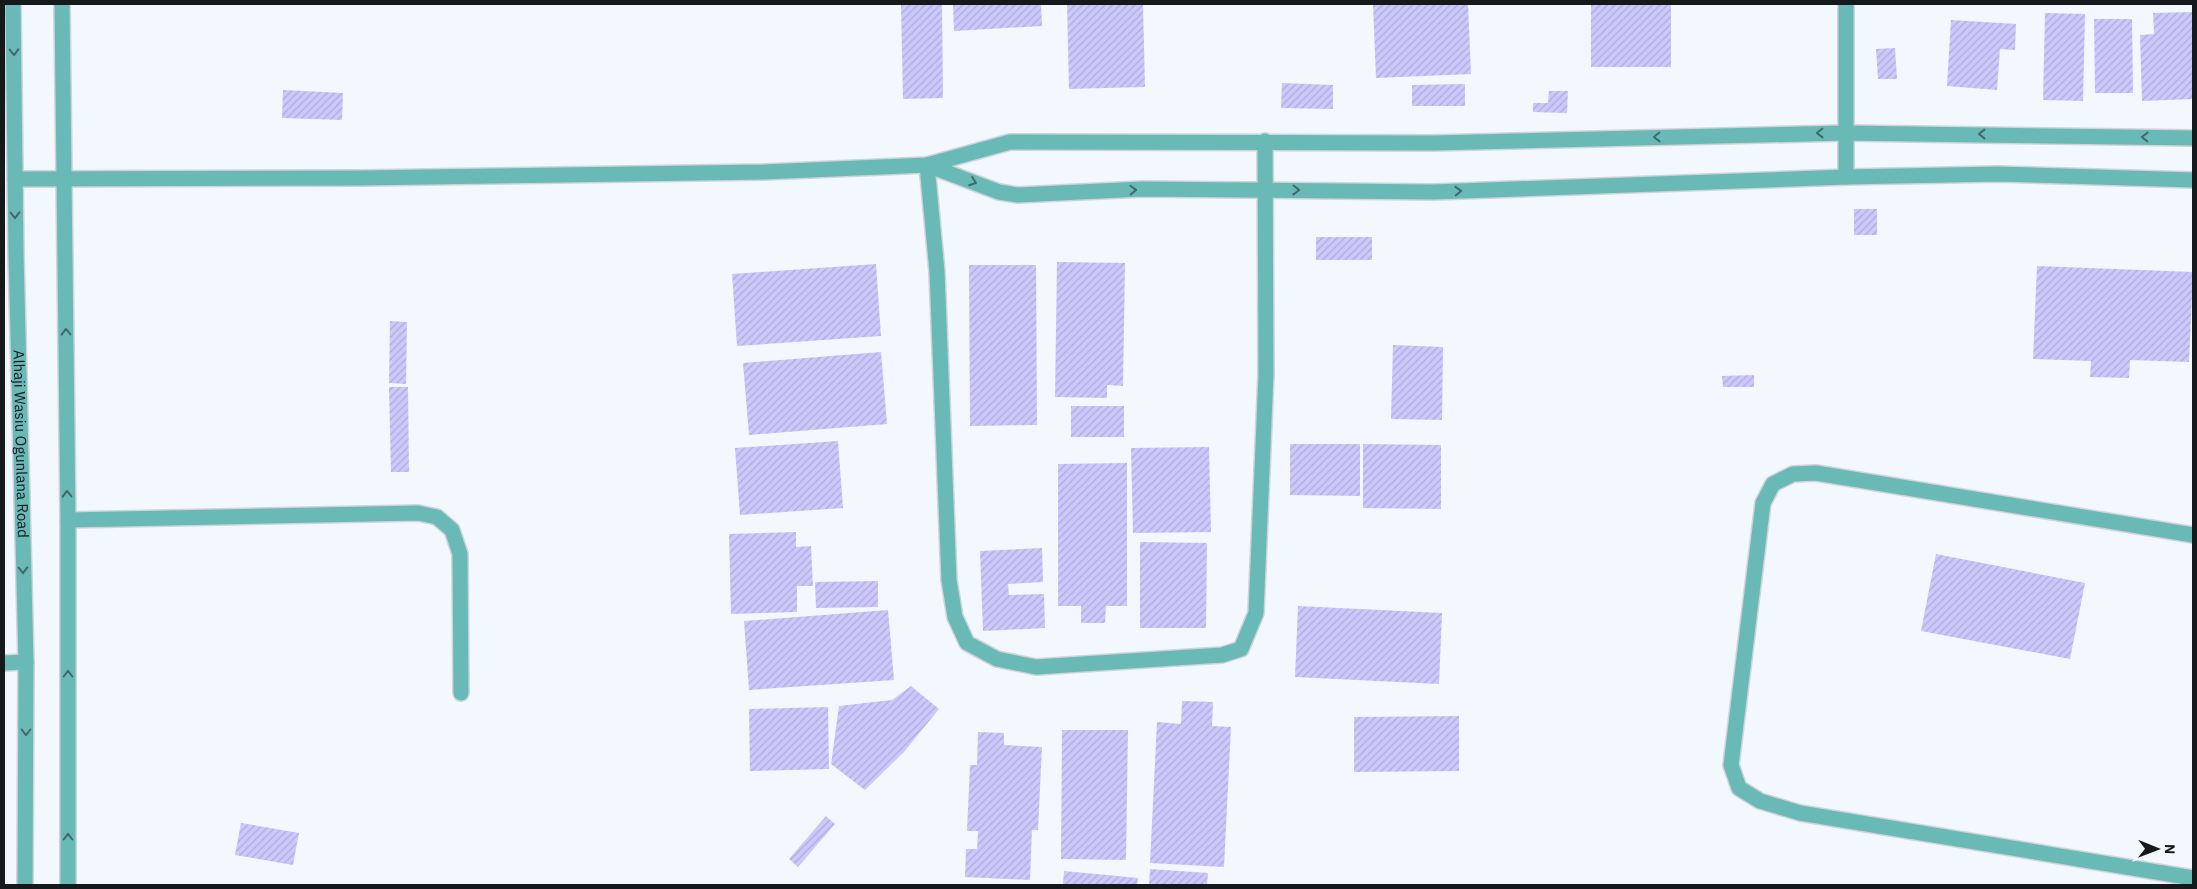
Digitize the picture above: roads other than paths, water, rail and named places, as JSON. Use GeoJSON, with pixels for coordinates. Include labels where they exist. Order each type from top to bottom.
{"type":"FeatureCollection","features":[{"type":"Feature","properties":{"kind":"street","name":"Alhaji Wasiu Ogunlana Road"},"geometry":{"type":"LineString","coordinates":[[13,4],[15,179],[10,253],[26,662],[24,880]]}},
{"type":"Feature","properties":{"kind":"street"},"geometry":{"type":"LineString","coordinates":[[62,4],[68,520],[68,885]]}},
{"type":"Feature","properties":{"kind":"street"},"geometry":{"type":"LineString","coordinates":[[1846,4],[1846,177]]}},
{"type":"Feature","properties":{"kind":"street"},"geometry":{"type":"LineString","coordinates":[[15,179],[764,172],[927,165],[1010,142],[1265,141],[1433,143],[1845,133],[2193,138]]}},
{"type":"Feature","properties":{"kind":"street"},"geometry":{"type":"LineString","coordinates":[[927,165],[937,272],[949,580],[955,617],[967,643],[997,660],[1036,667],[1222,655],[1241,649],[1250,632],[1256,613],[1266,374],[1265,141]]}},
{"type":"Feature","properties":{"kind":"street"},"geometry":{"type":"LineString","coordinates":[[927,165],[1000,192],[1018,195],[1142,190],[1433,192],[1846,177],[1998,174],[2193,180]]}},
{"type":"Feature","properties":{"kind":"street"},"geometry":{"type":"LineString","coordinates":[[2193,535],[1816,472],[1793,474],[1773,484],[1763,503],[1732,765],[1739,788],[1760,801],[1800,813],[2193,878]]}},
{"type":"Feature","properties":{"kind":"street"},"geometry":{"type":"LineString","coordinates":[[68,520],[418,513],[437,517],[452,530],[460,554],[460,693]]}},
{"type":"Feature","properties":{"kind":"street"},"geometry":{"type":"LineString","coordinates":[[4,663],[26,662]]}}]}
